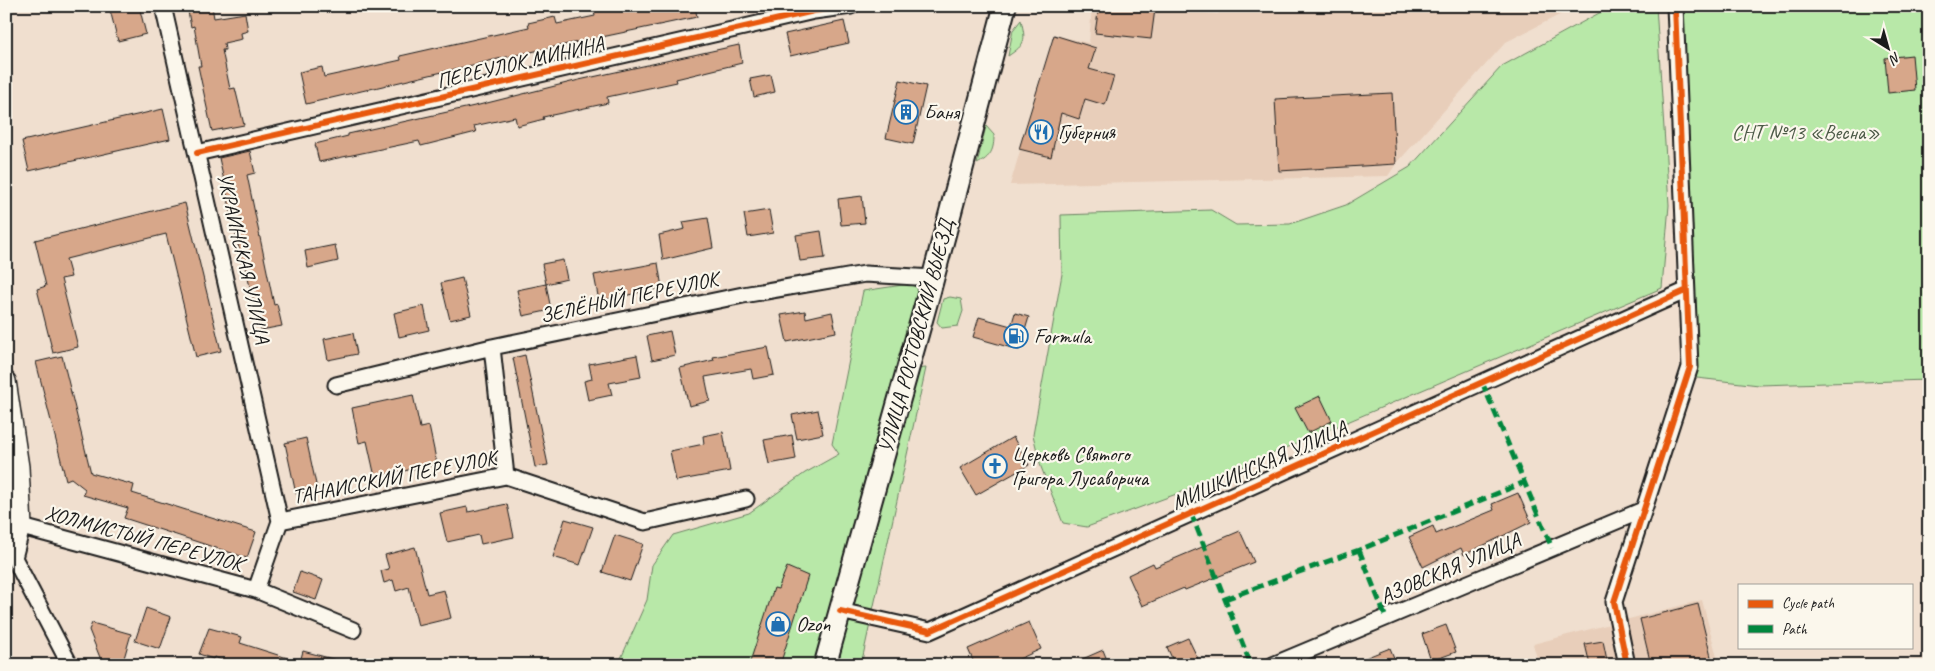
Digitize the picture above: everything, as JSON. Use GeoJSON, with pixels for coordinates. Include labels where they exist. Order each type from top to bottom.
{"type":"FeatureCollection","features":[{"type":"Feature","properties":{"kind":"main road","name":"УЛИЦА РОСТОВСКИЙ ВЫЕЗД"},"geometry":{"type":"LineString","coordinates":[[825,665],[933,278],[1005,6]]}},
{"type":"Feature","properties":{"kind":"street","name":"УКРАИНСКАЯ УЛИЦА"},"geometry":{"type":"LineString","coordinates":[[164,6],[280,521]]}},
{"type":"Feature","properties":{"kind":"street","name":"ПЕРЕУЛОК МИНИНА"},"geometry":{"type":"LineString","coordinates":[[196,154],[814,11],[851,6]]}},
{"type":"Feature","properties":{"kind":"street"},"geometry":{"type":"LineString","coordinates":[[1627,665],[1614,602],[1690,366],[1685,291],[1675,6]]}},
{"type":"Feature","properties":{"kind":"street","name":"ЗЕЛЁНЫЙ ПЕРЕУЛОК"},"geometry":{"type":"LineString","coordinates":[[336,385],[492,347],[743,294],[865,274],[933,278]]}},
{"type":"Feature","properties":{"kind":"street","name":"МИШКИНСКАЯ УЛИЦА"},"geometry":{"type":"LineString","coordinates":[[840,611],[930,630],[1685,291]]}},
{"type":"Feature","properties":{"kind":"street"},"geometry":{"type":"LineString","coordinates":[[492,347],[506,476]]}},
{"type":"Feature","properties":{"kind":"street"},"geometry":{"type":"LineString","coordinates":[[6,381],[20,467],[22,527],[14,558],[70,665]]}},
{"type":"Feature","properties":{"kind":"street","name":"ТАНАИССКИЙ ПЕРЕУЛОК"},"geometry":{"type":"LineString","coordinates":[[280,521],[506,476],[646,522],[746,499]]}},
{"type":"Feature","properties":{"kind":"street","name":"АЗОВСКАЯ УЛИЦА"},"geometry":{"type":"LineString","coordinates":[[1273,665],[1643,510]]}},
{"type":"Feature","properties":{"kind":"street"},"geometry":{"type":"LineString","coordinates":[[256,590],[280,521]]}},
{"type":"Feature","properties":{"kind":"street"},"geometry":{"type":"LineString","coordinates":[[6,541],[22,527]]}},
{"type":"Feature","properties":{"kind":"street","name":"ХОЛМИСТЫЙ ПЕРЕУЛОК"},"geometry":{"type":"LineString","coordinates":[[22,527],[256,590],[353,630]]}},
{"type":"Feature","properties":{"kind":"shaded area"},"geometry":{"type":"Polygon","coordinates":[[[1092,6],[1125,6],[1218,14],[1222,6],[1577,6],[1506,42],[1396,164],[1388,176],[1010,185],[1054,35],[1089,43],[1092,6]]]}},
{"type":"Feature","properties":{"kind":"shaded area"},"geometry":{"type":"Polygon","coordinates":[[[1702,600],[1719,665],[1539,665],[1533,644],[1702,600]]]}},
{"type":"Feature","properties":{"kind":"green space"},"geometry":{"type":"Polygon","coordinates":[[[1612,6],[1656,6],[1669,205],[1662,288],[1190,489],[1087,527],[1063,523],[1041,467],[1033,435],[1062,274],[1061,215],[1211,210],[1236,225],[1290,224],[1346,205],[1410,167],[1502,66],[1612,6]]]}},
{"type":"Feature","properties":{"kind":"green space","name":"СНТ №13 «Весна»"},"geometry":{"type":"Polygon","coordinates":[[[1680,6],[1929,6],[1929,380],[1759,385],[1688,377],[1680,6]]]}},
{"type":"Feature","properties":{"kind":"green space"},"geometry":{"type":"Polygon","coordinates":[[[1021,20],[1024,33],[1023,41],[1008,56],[1013,30],[1021,20]]]}},
{"type":"Feature","properties":{"kind":"green space"},"geometry":{"type":"Polygon","coordinates":[[[986,126],[994,135],[993,145],[989,156],[977,164],[986,126]]]}},
{"type":"Feature","properties":{"kind":"green space"},"geometry":{"type":"Polygon","coordinates":[[[909,284],[922,290],[819,665],[618,665],[647,600],[652,565],[673,535],[749,513],[805,473],[839,454],[832,444],[863,291],[909,284]]]}},
{"type":"Feature","properties":{"kind":"green space"},"geometry":{"type":"Polygon","coordinates":[[[950,297],[961,299],[963,311],[958,326],[942,328],[937,322],[943,299],[950,297]]]}},
{"type":"Feature","properties":{"kind":"green space"},"geometry":{"type":"Polygon","coordinates":[[[926,368],[861,665],[836,665],[915,369],[926,368]]]}},
{"type":"Feature","properties":{"kind":"building"},"geometry":{"type":"Polygon","coordinates":[[[109,6],[139,6],[146,34],[118,41],[109,6]]]}},
{"type":"Feature","properties":{"kind":"building"},"geometry":{"type":"Polygon","coordinates":[[[187,6],[212,6],[214,18],[245,13],[248,31],[241,33],[242,39],[224,43],[225,50],[222,50],[230,89],[235,88],[244,125],[212,131],[198,66],[201,66],[194,26],[191,27],[187,6]]]}},
{"type":"Feature","properties":{"kind":"building"},"geometry":{"type":"Polygon","coordinates":[[[593,6],[695,6],[697,17],[502,58],[306,104],[299,72],[322,67],[324,77],[370,67],[401,60],[400,56],[529,27],[528,23],[555,17],[557,24],[595,16],[593,6]]]}},
{"type":"Feature","properties":{"kind":"building"},"geometry":{"type":"Polygon","coordinates":[[[1099,6],[1131,6],[1155,9],[1151,39],[1095,33],[1099,6]]]}},
{"type":"Feature","properties":{"kind":"building"},"geometry":{"type":"Polygon","coordinates":[[[844,21],[849,43],[790,56],[785,34],[844,21]]]}},
{"type":"Feature","properties":{"kind":"building"},"geometry":{"type":"Polygon","coordinates":[[[1054,35],[1096,48],[1089,69],[1114,76],[1105,105],[1085,99],[1079,119],[1061,113],[1051,157],[1019,149],[1054,35]]]}},
{"type":"Feature","properties":{"kind":"building"},"geometry":{"type":"Polygon","coordinates":[[[739,45],[742,63],[676,79],[677,82],[607,97],[608,103],[543,117],[544,119],[517,126],[515,117],[474,126],[476,132],[421,146],[419,141],[319,162],[315,144],[348,136],[348,134],[739,45]]]}},
{"type":"Feature","properties":{"kind":"building"},"geometry":{"type":"Polygon","coordinates":[[[1912,55],[1915,90],[1888,93],[1885,58],[1912,55]]]}},
{"type":"Feature","properties":{"kind":"building"},"geometry":{"type":"Polygon","coordinates":[[[771,75],[775,92],[754,97],[750,79],[771,75]]]}},
{"type":"Feature","properties":{"kind":"building","name":"Баня"},"geometry":{"type":"Polygon","coordinates":[[[900,80],[926,86],[913,144],[886,138],[900,80]]]}},
{"type":"Feature","properties":{"kind":"building"},"geometry":{"type":"Polygon","coordinates":[[[1392,93],[1396,164],[1279,171],[1275,99],[1392,93]]]}},
{"type":"Feature","properties":{"kind":"building"},"geometry":{"type":"Polygon","coordinates":[[[163,109],[170,139],[29,171],[22,141],[163,109]]]}},
{"type":"Feature","properties":{"kind":"building"},"geometry":{"type":"Polygon","coordinates":[[[250,151],[255,173],[247,175],[274,305],[277,304],[282,326],[261,330],[244,263],[242,263],[219,158],[250,151]]]}},
{"type":"Feature","properties":{"kind":"building"},"geometry":{"type":"Polygon","coordinates":[[[862,196],[865,223],[841,225],[838,199],[862,196]]]}},
{"type":"Feature","properties":{"kind":"building"},"geometry":{"type":"Polygon","coordinates":[[[185,203],[221,351],[196,357],[166,234],[66,259],[71,277],[61,279],[78,347],[53,353],[37,289],[46,286],[35,240],[185,203]]]}},
{"type":"Feature","properties":{"kind":"building"},"geometry":{"type":"Polygon","coordinates":[[[769,210],[773,233],[748,237],[744,214],[769,210]]]}},
{"type":"Feature","properties":{"kind":"building"},"geometry":{"type":"Polygon","coordinates":[[[708,218],[713,248],[663,260],[659,235],[685,229],[683,222],[708,218]]]}},
{"type":"Feature","properties":{"kind":"building"},"geometry":{"type":"Polygon","coordinates":[[[821,231],[825,258],[800,261],[796,235],[821,231]]]}},
{"type":"Feature","properties":{"kind":"building"},"geometry":{"type":"Polygon","coordinates":[[[335,245],[338,261],[308,268],[305,251],[335,245]]]}},
{"type":"Feature","properties":{"kind":"building"},"geometry":{"type":"Polygon","coordinates":[[[563,260],[567,279],[546,284],[542,264],[563,260]]]}},
{"type":"Feature","properties":{"kind":"building"},"geometry":{"type":"Polygon","coordinates":[[[658,263],[662,288],[599,301],[594,275],[658,263]]]}},
{"type":"Feature","properties":{"kind":"building"},"geometry":{"type":"Polygon","coordinates":[[[462,278],[471,315],[450,320],[441,283],[462,278]]]}},
{"type":"Feature","properties":{"kind":"building"},"geometry":{"type":"Polygon","coordinates":[[[546,284],[551,310],[523,316],[517,290],[546,284]]]}},
{"type":"Feature","properties":{"kind":"building"},"geometry":{"type":"Polygon","coordinates":[[[424,306],[429,330],[399,337],[394,313],[424,306]]]}},
{"type":"Feature","properties":{"kind":"building"},"geometry":{"type":"Polygon","coordinates":[[[805,311],[806,318],[832,312],[836,332],[787,342],[781,315],[805,311]]]}},
{"type":"Feature","properties":{"kind":"building"},"geometry":{"type":"Polygon","coordinates":[[[1015,313],[1029,317],[1019,350],[973,337],[979,317],[1011,326],[1015,313]]]}},
{"type":"Feature","properties":{"kind":"building"},"geometry":{"type":"Polygon","coordinates":[[[670,331],[675,355],[652,360],[647,336],[670,331]]]}},
{"type":"Feature","properties":{"kind":"building"},"geometry":{"type":"Polygon","coordinates":[[[353,333],[357,354],[328,360],[324,339],[353,333]]]}},
{"type":"Feature","properties":{"kind":"building"},"geometry":{"type":"Polygon","coordinates":[[[768,347],[774,375],[753,379],[751,369],[705,377],[710,401],[689,406],[680,368],[714,360],[713,357],[768,347]]]}},
{"type":"Feature","properties":{"kind":"building"},"geometry":{"type":"Polygon","coordinates":[[[525,355],[548,465],[535,467],[513,358],[525,355]]]}},
{"type":"Feature","properties":{"kind":"building"},"geometry":{"type":"Polygon","coordinates":[[[637,355],[641,377],[609,383],[612,395],[588,400],[584,381],[592,379],[589,364],[637,355]]]}},
{"type":"Feature","properties":{"kind":"building"},"geometry":{"type":"Polygon","coordinates":[[[62,356],[91,473],[134,485],[132,493],[256,532],[247,558],[124,518],[128,508],[83,495],[85,489],[71,478],[66,480],[36,362],[62,356]]]}},
{"type":"Feature","properties":{"kind":"building"},"geometry":{"type":"Polygon","coordinates":[[[413,395],[420,428],[429,426],[437,464],[375,477],[367,441],[359,443],[352,408],[413,395]]]}},
{"type":"Feature","properties":{"kind":"building"},"geometry":{"type":"Polygon","coordinates":[[[1320,396],[1332,421],[1308,433],[1295,408],[1320,396]]]}},
{"type":"Feature","properties":{"kind":"building"},"geometry":{"type":"Polygon","coordinates":[[[818,410],[823,434],[797,439],[792,415],[818,410]]]}},
{"type":"Feature","properties":{"kind":"building"},"geometry":{"type":"Polygon","coordinates":[[[723,432],[730,471],[676,481],[670,451],[704,444],[703,436],[723,432]]]}},
{"type":"Feature","properties":{"kind":"building"},"geometry":{"type":"Polygon","coordinates":[[[792,435],[796,459],[769,464],[764,440],[792,435]]]}},
{"type":"Feature","properties":{"kind":"building","name":"Церковь Святого Григора Лусаворича"},"geometry":{"type":"Polygon","coordinates":[[[1013,437],[1029,465],[976,495],[960,468],[1013,437]]]}},
{"type":"Feature","properties":{"kind":"building"},"geometry":{"type":"Polygon","coordinates":[[[306,438],[317,489],[296,494],[285,443],[306,438]]]}},
{"type":"Feature","properties":{"kind":"building"},"geometry":{"type":"Polygon","coordinates":[[[1518,493],[1531,522],[1464,555],[1461,548],[1423,567],[1409,537],[1433,526],[1436,534],[1494,510],[1492,504],[1518,493]]]}},
{"type":"Feature","properties":{"kind":"building"},"geometry":{"type":"Polygon","coordinates":[[[507,504],[514,537],[481,544],[479,535],[447,542],[440,513],[467,507],[468,512],[507,504]]]}},
{"type":"Feature","properties":{"kind":"building"},"geometry":{"type":"Polygon","coordinates":[[[565,519],[593,527],[580,565],[553,557],[565,519]]]}},
{"type":"Feature","properties":{"kind":"building"},"geometry":{"type":"Polygon","coordinates":[[[1240,531],[1254,562],[1142,606],[1128,575],[1153,563],[1155,567],[1240,531]]]}},
{"type":"Feature","properties":{"kind":"building"},"geometry":{"type":"Polygon","coordinates":[[[615,535],[643,544],[630,581],[602,572],[615,535]]]}},
{"type":"Feature","properties":{"kind":"building"},"geometry":{"type":"Polygon","coordinates":[[[415,547],[427,594],[444,590],[451,618],[418,626],[409,587],[396,591],[393,580],[384,583],[381,571],[389,569],[385,555],[415,547]]]}},
{"type":"Feature","properties":{"kind":"building"},"geometry":{"type":"Polygon","coordinates":[[[787,567],[808,576],[780,665],[749,665],[774,588],[778,589],[787,567]]]}},
{"type":"Feature","properties":{"kind":"building"},"geometry":{"type":"Polygon","coordinates":[[[300,572],[323,580],[316,600],[293,592],[300,572]]]}},
{"type":"Feature","properties":{"kind":"building"},"geometry":{"type":"Polygon","coordinates":[[[1698,604],[1713,665],[1651,665],[1640,619],[1698,604]]]}},
{"type":"Feature","properties":{"kind":"building"},"geometry":{"type":"Polygon","coordinates":[[[146,608],[171,617],[160,649],[135,641],[146,608]]]}},
{"type":"Feature","properties":{"kind":"building"},"geometry":{"type":"Polygon","coordinates":[[[1029,622],[1041,649],[1006,665],[975,665],[968,649],[1029,622]]]}},
{"type":"Feature","properties":{"kind":"building"},"geometry":{"type":"Polygon","coordinates":[[[92,623],[131,634],[122,665],[103,665],[89,630],[92,623]]]}},
{"type":"Feature","properties":{"kind":"building"},"geometry":{"type":"Polygon","coordinates":[[[1446,625],[1456,652],[1431,661],[1422,634],[1446,625]]]}},
{"type":"Feature","properties":{"kind":"building"},"geometry":{"type":"Polygon","coordinates":[[[209,628],[242,637],[240,643],[300,662],[303,651],[340,661],[339,665],[235,665],[214,657],[213,659],[199,654],[209,628]]]}},
{"type":"Feature","properties":{"kind":"building"},"geometry":{"type":"Polygon","coordinates":[[[1188,638],[1201,665],[1175,665],[1167,647],[1188,638]]]}},
{"type":"Feature","properties":{"kind":"building"},"geometry":{"type":"Polygon","coordinates":[[[1603,641],[1608,665],[1590,665],[1585,644],[1603,641]]]}},
{"type":"Feature","properties":{"kind":"building"},"geometry":{"type":"Polygon","coordinates":[[[1390,648],[1397,665],[1350,665],[1350,664],[1390,648]]]}},
{"type":"Feature","properties":{"kind":"building"},"geometry":{"type":"Polygon","coordinates":[[[1103,650],[1109,665],[1069,665],[1103,650]]]}},
{"type":"Feature","properties":{"kind":"marked path"},"geometry":{"type":"LineString","coordinates":[[1482,382],[1552,548]]}},
{"type":"Feature","properties":{"kind":"marked path"},"geometry":{"type":"LineString","coordinates":[[1225,599],[1359,550],[1525,482]]}},
{"type":"Feature","properties":{"kind":"marked path"},"geometry":{"type":"LineString","coordinates":[[1191,513],[1251,665]]}},
{"type":"Feature","properties":{"kind":"marked path"},"geometry":{"type":"LineString","coordinates":[[1359,550],[1386,618]]}},
{"type":"Feature","properties":{"kind":"cycle path"},"geometry":{"type":"LineString","coordinates":[[197,153],[814,11],[851,6]]}},
{"type":"Feature","properties":{"kind":"cycle path"},"geometry":{"type":"LineString","coordinates":[[1627,665],[1614,602],[1690,367],[1675,6]]}},
{"type":"Feature","properties":{"kind":"cycle path"},"geometry":{"type":"LineString","coordinates":[[840,611],[930,631],[1685,291]]}},
{"type":"Feature","properties":{"kind":"place","name":"Баня"},"geometry":{"type":"Point","coordinates":[906,112]}},
{"type":"Feature","properties":{"kind":"place","name":"Губерния"},"geometry":{"type":"Point","coordinates":[1041,132]}},
{"type":"Feature","properties":{"kind":"place","name":"Formula"},"geometry":{"type":"Point","coordinates":[1016,336]}},
{"type":"Feature","properties":{"kind":"place","name":"Церковь Святого Григора Лусаворича"},"geometry":{"type":"Point","coordinates":[995,466]}},
{"type":"Feature","properties":{"kind":"place","name":"Ozon"},"geometry":{"type":"Point","coordinates":[778,624]}}]}
